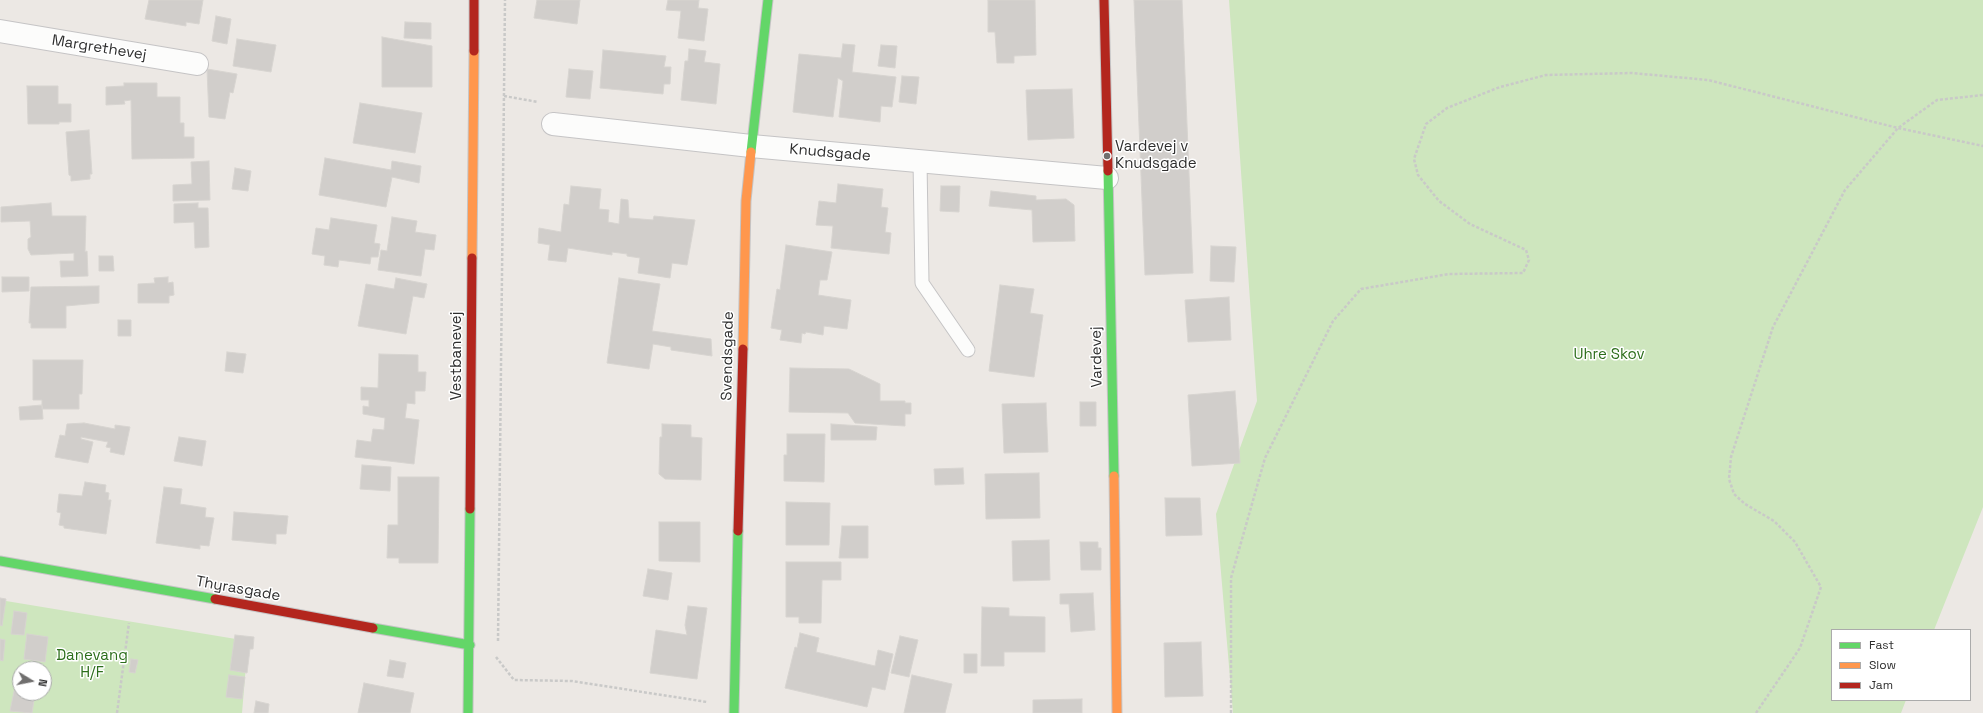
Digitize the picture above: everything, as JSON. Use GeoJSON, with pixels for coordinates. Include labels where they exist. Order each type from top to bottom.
{"type":"FeatureCollection","features":[{"type":"Feature","properties":{"kind":"street","name":"Vestbanevej"},"geometry":{"type":"LineString","coordinates":[[468,713],[470,645],[474,0]]}},
{"type":"Feature","properties":{"kind":"street","name":"Svendsgade"},"geometry":{"type":"LineString","coordinates":[[734,713],[746,201],[768,0]]}},
{"type":"Feature","properties":{"kind":"street","name":"Vardevej"},"geometry":{"type":"LineString","coordinates":[[1104,0],[1117,628],[1117,713]]}},
{"type":"Feature","properties":{"kind":"street","name":"Margrethevej"},"geometry":{"type":"LineString","coordinates":[[0,31],[197,64]]}},
{"type":"Feature","properties":{"kind":"street","name":"Knudsgade"},"geometry":{"type":"LineString","coordinates":[[553,124],[752,146],[1107,178]]}},
{"type":"Feature","properties":{"kind":"street","name":"Thyrasgade"},"geometry":{"type":"LineString","coordinates":[[0,561],[470,645]]}},
{"type":"Feature","properties":{"kind":"lane"},"geometry":{"type":"LineString","coordinates":[[920,161],[922,283],[968,350]]}},
{"type":"Feature","properties":{"kind":"path"},"geometry":{"type":"LineString","coordinates":[[498,642],[505,0]]}},
{"type":"Feature","properties":{"kind":"path"},"geometry":{"type":"LineString","coordinates":[[1231,713],[1231,578],[1265,458],[1333,320],[1361,289],[1449,274],[1523,273],[1529,260],[1526,250],[1470,224],[1439,201],[1418,174],[1414,159],[1426,124],[1447,108],[1500,87],[1546,76],[1632,73],[1708,80],[1898,128],[1983,146]]}},
{"type":"Feature","properties":{"kind":"path"},"geometry":{"type":"LineString","coordinates":[[1756,713],[1800,648],[1821,587],[1795,542],[1774,521],[1745,504],[1734,494],[1729,479],[1731,457],[1773,327],[1845,190],[1898,128],[1937,100],[1983,95]]}},
{"type":"Feature","properties":{"kind":"path"},"geometry":{"type":"LineString","coordinates":[[117,713],[129,623]]}},
{"type":"Feature","properties":{"kind":"path"},"geometry":{"type":"LineString","coordinates":[[497,650],[497,665]]}},
{"type":"Feature","properties":{"kind":"path"},"geometry":{"type":"LineString","coordinates":[[497,657],[514,680],[572,681],[707,702],[714,706]]}},
{"type":"Feature","properties":{"kind":"green space","name":"Uhre Skov"},"geometry":{"type":"Polygon","coordinates":[[[1229,0],[1983,0],[1983,507],[1934,629],[1831,629],[1831,701],[1906,701],[1901,713],[1233,713],[1216,514],[1257,401],[1229,0]]]}},
{"type":"Feature","properties":{"kind":"green space","name":"Danevang H/F"},"geometry":{"type":"Polygon","coordinates":[[[0,600],[248,641],[242,713],[0,713],[0,600]]]}},
{"type":"Feature","properties":{"kind":"building"},"geometry":{"type":"Polygon","coordinates":[[[149,0],[203,0],[199,24],[186,22],[186,26],[145,19],[149,0]]]}},
{"type":"Feature","properties":{"kind":"building"},"geometry":{"type":"Polygon","coordinates":[[[537,0],[580,0],[577,24],[534,18],[537,0]]]}},
{"type":"Feature","properties":{"kind":"building"},"geometry":{"type":"Polygon","coordinates":[[[668,0],[699,0],[698,8],[708,9],[704,41],[678,38],[681,11],[666,10],[668,0]]]}},
{"type":"Feature","properties":{"kind":"building"},"geometry":{"type":"Polygon","coordinates":[[[988,0],[1035,0],[1036,55],[1014,56],[1014,63],[997,63],[995,32],[988,32],[988,0]]]}},
{"type":"Feature","properties":{"kind":"building"},"geometry":{"type":"Polygon","coordinates":[[[1134,0],[1182,0],[1193,273],[1145,275],[1134,0]]]}},
{"type":"Feature","properties":{"kind":"building"},"geometry":{"type":"Polygon","coordinates":[[[216,16],[231,19],[227,44],[212,41],[216,16]]]}},
{"type":"Feature","properties":{"kind":"building"},"geometry":{"type":"Polygon","coordinates":[[[405,22],[431,23],[431,39],[404,38],[405,22]]]}},
{"type":"Feature","properties":{"kind":"building"},"geometry":{"type":"Polygon","coordinates":[[[382,37],[432,46],[432,87],[382,87],[382,37]]]}},
{"type":"Feature","properties":{"kind":"building"},"geometry":{"type":"Polygon","coordinates":[[[237,39],[276,45],[271,72],[233,66],[237,39]]]}},
{"type":"Feature","properties":{"kind":"building"},"geometry":{"type":"Polygon","coordinates":[[[843,44],[855,45],[852,72],[896,77],[892,107],[881,106],[880,122],[839,117],[843,81],[838,78],[833,117],[793,112],[799,54],[841,58],[843,44]]]}},
{"type":"Feature","properties":{"kind":"building"},"geometry":{"type":"Polygon","coordinates":[[[881,45],[897,46],[895,68],[878,66],[881,45]]]}},
{"type":"Feature","properties":{"kind":"building"},"geometry":{"type":"Polygon","coordinates":[[[689,49],[706,51],[704,62],[720,64],[716,104],[681,100],[685,61],[688,61],[689,49]]]}},
{"type":"Feature","properties":{"kind":"building"},"geometry":{"type":"Polygon","coordinates":[[[603,50],[666,56],[664,67],[671,67],[670,84],[664,84],[663,94],[600,88],[603,50]]]}},
{"type":"Feature","properties":{"kind":"building"},"geometry":{"type":"Polygon","coordinates":[[[207,69],[237,74],[233,93],[230,92],[225,119],[209,117],[207,69]]]}},
{"type":"Feature","properties":{"kind":"building"},"geometry":{"type":"Polygon","coordinates":[[[569,69],[593,71],[590,99],[566,97],[569,69]]]}},
{"type":"Feature","properties":{"kind":"building"},"geometry":{"type":"Polygon","coordinates":[[[902,76],[919,77],[916,104],[899,102],[902,76]]]}},
{"type":"Feature","properties":{"kind":"building"},"geometry":{"type":"Polygon","coordinates":[[[124,83],[157,83],[157,97],[180,97],[180,123],[184,123],[184,137],[194,137],[194,158],[132,159],[131,100],[124,101],[125,104],[106,105],[106,87],[124,86],[124,83]]]}},
{"type":"Feature","properties":{"kind":"building"},"geometry":{"type":"Polygon","coordinates":[[[27,86],[58,86],[58,104],[71,104],[71,122],[59,122],[59,124],[28,124],[27,86]]]}},
{"type":"Feature","properties":{"kind":"building"},"geometry":{"type":"Polygon","coordinates":[[[1072,89],[1074,138],[1028,140],[1026,90],[1072,89]]]}},
{"type":"Feature","properties":{"kind":"building"},"geometry":{"type":"Polygon","coordinates":[[[360,103],[422,113],[415,153],[353,143],[360,103]]]}},
{"type":"Feature","properties":{"kind":"building"},"geometry":{"type":"Polygon","coordinates":[[[89,130],[92,174],[90,174],[90,179],[71,181],[71,176],[69,175],[66,132],[89,130]]]}},
{"type":"Feature","properties":{"kind":"building"},"geometry":{"type":"Polygon","coordinates":[[[325,158],[391,170],[392,161],[421,166],[419,183],[392,177],[386,207],[319,195],[325,158]]]}},
{"type":"Feature","properties":{"kind":"building"},"geometry":{"type":"Polygon","coordinates":[[[209,161],[210,200],[173,201],[173,185],[192,184],[191,162],[209,161]]]}},
{"type":"Feature","properties":{"kind":"building"},"geometry":{"type":"Polygon","coordinates":[[[235,168],[251,171],[248,191],[232,189],[235,168]]]}},
{"type":"Feature","properties":{"kind":"building"},"geometry":{"type":"Polygon","coordinates":[[[838,184],[883,189],[881,207],[888,208],[885,232],[891,233],[889,254],[831,248],[833,226],[816,225],[819,201],[836,203],[838,184]]]}},
{"type":"Feature","properties":{"kind":"building"},"geometry":{"type":"Polygon","coordinates":[[[571,186],[601,189],[599,209],[609,210],[608,222],[619,224],[621,199],[628,200],[629,218],[653,220],[654,216],[695,220],[687,265],[672,263],[670,278],[638,273],[640,258],[627,256],[627,254],[612,252],[612,255],[568,248],[566,262],[548,260],[550,245],[538,243],[539,228],[561,232],[564,204],[569,205],[571,186]]]}},
{"type":"Feature","properties":{"kind":"building"},"geometry":{"type":"Polygon","coordinates":[[[941,186],[960,186],[959,212],[940,211],[941,186]]]}},
{"type":"Feature","properties":{"kind":"building"},"geometry":{"type":"Polygon","coordinates":[[[991,191],[1036,196],[1036,200],[1066,199],[1074,205],[1075,241],[1033,242],[1032,210],[989,206],[991,191]]]}},
{"type":"Feature","properties":{"kind":"building"},"geometry":{"type":"Polygon","coordinates":[[[51,203],[52,216],[86,216],[85,252],[87,251],[88,276],[61,277],[60,261],[74,261],[74,253],[31,255],[28,249],[28,239],[31,237],[30,221],[1,222],[1,207],[51,203]]]}},
{"type":"Feature","properties":{"kind":"building"},"geometry":{"type":"Polygon","coordinates":[[[198,203],[198,208],[208,208],[209,247],[195,248],[194,222],[174,223],[174,204],[198,203]]]}},
{"type":"Feature","properties":{"kind":"building"},"geometry":{"type":"Polygon","coordinates":[[[392,217],[417,221],[415,232],[436,235],[434,250],[425,249],[421,276],[378,270],[381,250],[387,251],[392,217]]]}},
{"type":"Feature","properties":{"kind":"building"},"geometry":{"type":"Polygon","coordinates":[[[331,218],[377,225],[374,243],[380,244],[378,257],[371,257],[370,264],[339,260],[338,267],[324,265],[325,256],[312,254],[316,228],[329,230],[331,218]]]}},
{"type":"Feature","properties":{"kind":"building"},"geometry":{"type":"Polygon","coordinates":[[[786,245],[832,252],[827,280],[820,280],[818,295],[851,300],[847,329],[824,326],[823,335],[806,332],[805,334],[802,333],[801,343],[780,340],[782,330],[771,328],[777,289],[780,290],[786,245]]]}},
{"type":"Feature","properties":{"kind":"building"},"geometry":{"type":"Polygon","coordinates":[[[1211,246],[1236,247],[1234,282],[1210,281],[1211,246]]]}},
{"type":"Feature","properties":{"kind":"building"},"geometry":{"type":"Polygon","coordinates":[[[99,256],[113,256],[114,271],[99,271],[99,256]]]}},
{"type":"Feature","properties":{"kind":"building"},"geometry":{"type":"Polygon","coordinates":[[[2,277],[29,277],[29,291],[2,292],[2,277]]]}},
{"type":"Feature","properties":{"kind":"building"},"geometry":{"type":"Polygon","coordinates":[[[168,277],[168,283],[173,282],[174,295],[169,296],[169,303],[138,303],[138,284],[155,283],[154,278],[168,277]]]}},
{"type":"Feature","properties":{"kind":"building"},"geometry":{"type":"Polygon","coordinates":[[[396,278],[427,284],[424,298],[413,296],[406,334],[358,326],[366,284],[394,289],[396,278]]]}},
{"type":"Feature","properties":{"kind":"building"},"geometry":{"type":"Polygon","coordinates":[[[619,278],[660,284],[652,331],[711,339],[712,356],[671,350],[671,347],[653,344],[649,369],[607,363],[619,278]]]}},
{"type":"Feature","properties":{"kind":"building"},"geometry":{"type":"Polygon","coordinates":[[[1000,285],[1034,289],[1030,313],[1043,315],[1034,377],[989,371],[1000,285]]]}},
{"type":"Feature","properties":{"kind":"building"},"geometry":{"type":"Polygon","coordinates":[[[99,286],[99,303],[66,306],[66,328],[31,328],[31,323],[29,323],[31,287],[99,286]]]}},
{"type":"Feature","properties":{"kind":"building"},"geometry":{"type":"Polygon","coordinates":[[[1229,297],[1231,340],[1188,342],[1185,300],[1229,297]]]}},
{"type":"Feature","properties":{"kind":"building"},"geometry":{"type":"Polygon","coordinates":[[[118,320],[131,320],[131,336],[118,336],[118,320]]]}},
{"type":"Feature","properties":{"kind":"building"},"geometry":{"type":"Polygon","coordinates":[[[227,352],[246,354],[243,373],[225,371],[227,352]]]}},
{"type":"Feature","properties":{"kind":"building"},"geometry":{"type":"Polygon","coordinates":[[[379,354],[418,355],[418,372],[426,372],[425,391],[415,391],[415,404],[407,403],[405,418],[419,420],[414,464],[355,457],[357,440],[371,442],[373,429],[384,430],[385,418],[363,414],[363,406],[369,407],[369,400],[361,400],[361,387],[378,388],[379,354]]]}},
{"type":"Feature","properties":{"kind":"building"},"geometry":{"type":"Polygon","coordinates":[[[33,360],[83,360],[82,394],[79,394],[79,409],[42,409],[42,400],[33,400],[33,360]]]}},
{"type":"Feature","properties":{"kind":"building"},"geometry":{"type":"Polygon","coordinates":[[[790,368],[849,369],[880,384],[880,401],[905,401],[905,403],[911,403],[911,414],[905,414],[905,426],[855,423],[848,413],[789,412],[790,368]]]}},
{"type":"Feature","properties":{"kind":"building"},"geometry":{"type":"Polygon","coordinates":[[[1235,391],[1240,463],[1192,466],[1188,395],[1235,391]]]}},
{"type":"Feature","properties":{"kind":"building"},"geometry":{"type":"Polygon","coordinates":[[[1080,402],[1096,402],[1096,426],[1080,426],[1080,402]]]}},
{"type":"Feature","properties":{"kind":"building"},"geometry":{"type":"Polygon","coordinates":[[[1046,403],[1048,452],[1004,453],[1002,404],[1046,403]]]}},
{"type":"Feature","properties":{"kind":"building"},"geometry":{"type":"Polygon","coordinates":[[[42,405],[43,419],[20,420],[19,407],[42,405]]]}},
{"type":"Feature","properties":{"kind":"building"},"geometry":{"type":"Polygon","coordinates":[[[84,423],[115,429],[115,425],[130,427],[124,455],[110,452],[111,448],[106,447],[108,442],[81,437],[81,439],[93,442],[88,463],[55,457],[60,435],[65,436],[67,424],[84,423]]]}},
{"type":"Feature","properties":{"kind":"building"},"geometry":{"type":"Polygon","coordinates":[[[662,424],[691,425],[691,437],[702,438],[701,480],[665,479],[659,474],[660,437],[662,437],[662,424]]]}},
{"type":"Feature","properties":{"kind":"building"},"geometry":{"type":"Polygon","coordinates":[[[831,424],[877,427],[876,440],[831,440],[831,424]]]}},
{"type":"Feature","properties":{"kind":"building"},"geometry":{"type":"Polygon","coordinates":[[[787,434],[825,434],[824,482],[784,481],[784,455],[787,455],[787,434]]]}},
{"type":"Feature","properties":{"kind":"building"},"geometry":{"type":"Polygon","coordinates":[[[179,437],[206,441],[202,466],[174,461],[179,437]]]}},
{"type":"Feature","properties":{"kind":"building"},"geometry":{"type":"Polygon","coordinates":[[[362,465],[391,467],[390,491],[360,489],[362,465]]]}},
{"type":"Feature","properties":{"kind":"building"},"geometry":{"type":"Polygon","coordinates":[[[963,468],[964,484],[935,485],[934,469],[963,468]]]}},
{"type":"Feature","properties":{"kind":"building"},"geometry":{"type":"Polygon","coordinates":[[[1039,473],[1040,518],[986,519],[985,474],[1039,473]]]}},
{"type":"Feature","properties":{"kind":"building"},"geometry":{"type":"Polygon","coordinates":[[[398,477],[439,477],[438,563],[399,563],[399,558],[387,558],[388,525],[398,525],[398,477]]]}},
{"type":"Feature","properties":{"kind":"building"},"geometry":{"type":"Polygon","coordinates":[[[85,482],[106,485],[105,492],[109,493],[108,500],[111,500],[106,534],[64,528],[64,526],[59,525],[61,513],[57,512],[59,494],[82,496],[85,482]]]}},
{"type":"Feature","properties":{"kind":"building"},"geometry":{"type":"Polygon","coordinates":[[[164,487],[182,489],[180,504],[206,508],[205,517],[214,518],[209,546],[200,545],[200,549],[156,543],[164,487]]]}},
{"type":"Feature","properties":{"kind":"building"},"geometry":{"type":"Polygon","coordinates":[[[1165,498],[1200,498],[1202,535],[1166,536],[1165,498]]]}},
{"type":"Feature","properties":{"kind":"building"},"geometry":{"type":"Polygon","coordinates":[[[786,502],[830,503],[829,545],[786,545],[786,502]]]}},
{"type":"Feature","properties":{"kind":"building"},"geometry":{"type":"Polygon","coordinates":[[[234,512],[288,516],[286,534],[276,534],[276,544],[232,540],[234,512]]]}},
{"type":"Feature","properties":{"kind":"building"},"geometry":{"type":"Polygon","coordinates":[[[659,522],[700,522],[700,562],[659,561],[659,522]]]}},
{"type":"Feature","properties":{"kind":"building"},"geometry":{"type":"Polygon","coordinates":[[[842,526],[868,526],[868,558],[839,558],[842,526]]]}},
{"type":"Feature","properties":{"kind":"building"},"geometry":{"type":"Polygon","coordinates":[[[1049,540],[1050,580],[1013,581],[1012,541],[1049,540]]]}},
{"type":"Feature","properties":{"kind":"building"},"geometry":{"type":"Polygon","coordinates":[[[1080,542],[1098,542],[1098,548],[1101,548],[1101,570],[1081,570],[1080,542]]]}},
{"type":"Feature","properties":{"kind":"building"},"geometry":{"type":"Polygon","coordinates":[[[786,562],[841,562],[841,580],[822,580],[821,623],[799,623],[799,617],[786,617],[786,562]]]}},
{"type":"Feature","properties":{"kind":"building"},"geometry":{"type":"Polygon","coordinates":[[[648,569],[672,573],[668,600],[643,596],[648,569]]]}},
{"type":"Feature","properties":{"kind":"building"},"geometry":{"type":"Polygon","coordinates":[[[1093,593],[1095,630],[1071,632],[1069,604],[1060,604],[1060,594],[1093,593]]]}},
{"type":"Feature","properties":{"kind":"building"},"geometry":{"type":"Polygon","coordinates":[[[0,598],[6,599],[2,626],[0,625],[0,598]]]}},
{"type":"Feature","properties":{"kind":"building"},"geometry":{"type":"Polygon","coordinates":[[[688,606],[707,608],[697,679],[650,673],[656,630],[687,635],[685,625],[688,606]]]}},
{"type":"Feature","properties":{"kind":"building"},"geometry":{"type":"Polygon","coordinates":[[[982,607],[1009,608],[1009,616],[1045,617],[1045,652],[1004,652],[1004,666],[981,666],[982,607]]]}},
{"type":"Feature","properties":{"kind":"building"},"geometry":{"type":"Polygon","coordinates":[[[14,611],[27,613],[24,635],[11,634],[14,611]]]}},
{"type":"Feature","properties":{"kind":"building"},"geometry":{"type":"Polygon","coordinates":[[[800,633],[819,638],[816,652],[875,666],[878,650],[893,654],[885,690],[872,687],[867,707],[785,688],[800,633]]]}},
{"type":"Feature","properties":{"kind":"building"},"geometry":{"type":"Polygon","coordinates":[[[27,634],[48,637],[45,661],[24,659],[27,634]]]}},
{"type":"Feature","properties":{"kind":"building"},"geometry":{"type":"Polygon","coordinates":[[[235,635],[254,637],[253,649],[250,649],[247,673],[230,670],[235,635]]]}},
{"type":"Feature","properties":{"kind":"building"},"geometry":{"type":"Polygon","coordinates":[[[900,636],[918,640],[909,677],[891,673],[900,636]]]}},
{"type":"Feature","properties":{"kind":"building"},"geometry":{"type":"Polygon","coordinates":[[[0,639],[5,640],[3,661],[0,660],[0,639]]]}},
{"type":"Feature","properties":{"kind":"building"},"geometry":{"type":"Polygon","coordinates":[[[1201,642],[1203,696],[1165,697],[1164,643],[1201,642]]]}},
{"type":"Feature","properties":{"kind":"building"},"geometry":{"type":"Polygon","coordinates":[[[964,654],[977,654],[977,673],[964,673],[964,654]]]}},
{"type":"Feature","properties":{"kind":"building"},"geometry":{"type":"Polygon","coordinates":[[[131,659],[138,660],[135,673],[129,672],[131,659]]]}},
{"type":"Feature","properties":{"kind":"building"},"geometry":{"type":"Polygon","coordinates":[[[390,660],[406,663],[403,678],[387,676],[390,660]]]}},
{"type":"Feature","properties":{"kind":"building"},"geometry":{"type":"Polygon","coordinates":[[[229,675],[245,677],[242,699],[226,697],[229,675]]]}},
{"type":"Feature","properties":{"kind":"building"},"geometry":{"type":"Polygon","coordinates":[[[912,675],[952,684],[945,713],[904,713],[912,675]]]}},
{"type":"Feature","properties":{"kind":"building"},"geometry":{"type":"Polygon","coordinates":[[[364,683],[414,693],[410,713],[358,713],[364,683]]]}},
{"type":"Feature","properties":{"kind":"building"},"geometry":{"type":"Polygon","coordinates":[[[1082,699],[1082,713],[1033,713],[1033,700],[1082,699]]]}},
{"type":"Feature","properties":{"kind":"building"},"geometry":{"type":"Polygon","coordinates":[[[12,701],[34,701],[32,713],[10,711],[12,701]]]}},
{"type":"Feature","properties":{"kind":"building"},"geometry":{"type":"Polygon","coordinates":[[[256,701],[269,704],[268,713],[254,713],[256,701]]]}},
{"type":"Feature","properties":{"kind":"traffic: fast"},"geometry":{"type":"LineString","coordinates":[[751,152],[768,0]]}},
{"type":"Feature","properties":{"kind":"traffic: fast"},"geometry":{"type":"LineString","coordinates":[[1108,171],[1114,476]]}},
{"type":"Feature","properties":{"kind":"traffic: fast"},"geometry":{"type":"LineString","coordinates":[[468,713],[470,509]]}},
{"type":"Feature","properties":{"kind":"traffic: fast"},"geometry":{"type":"LineString","coordinates":[[734,713],[738,531]]}},
{"type":"Feature","properties":{"kind":"traffic: fast"},"geometry":{"type":"LineString","coordinates":[[0,561],[215,599]]}},
{"type":"Feature","properties":{"kind":"traffic: fast"},"geometry":{"type":"LineString","coordinates":[[373,628],[470,645]]}},
{"type":"Feature","properties":{"kind":"traffic: slow"},"geometry":{"type":"LineString","coordinates":[[472,258],[474,51]]}},
{"type":"Feature","properties":{"kind":"traffic: slow"},"geometry":{"type":"LineString","coordinates":[[743,349],[746,201],[751,152]]}},
{"type":"Feature","properties":{"kind":"traffic: slow"},"geometry":{"type":"LineString","coordinates":[[1114,476],[1117,713]]}},
{"type":"Feature","properties":{"kind":"traffic: jam"},"geometry":{"type":"LineString","coordinates":[[474,0],[474,51]]}},
{"type":"Feature","properties":{"kind":"traffic: jam"},"geometry":{"type":"LineString","coordinates":[[1104,0],[1108,171]]}},
{"type":"Feature","properties":{"kind":"traffic: jam"},"geometry":{"type":"LineString","coordinates":[[470,509],[472,258]]}},
{"type":"Feature","properties":{"kind":"traffic: jam"},"geometry":{"type":"LineString","coordinates":[[738,531],[743,349]]}},
{"type":"Feature","properties":{"kind":"traffic: jam"},"geometry":{"type":"LineString","coordinates":[[215,599],[373,628]]}},
{"type":"Feature","properties":{"kind":"place","name":"Vardevej v Knudsgade"},"geometry":{"type":"Point","coordinates":[1107,156]}}]}
